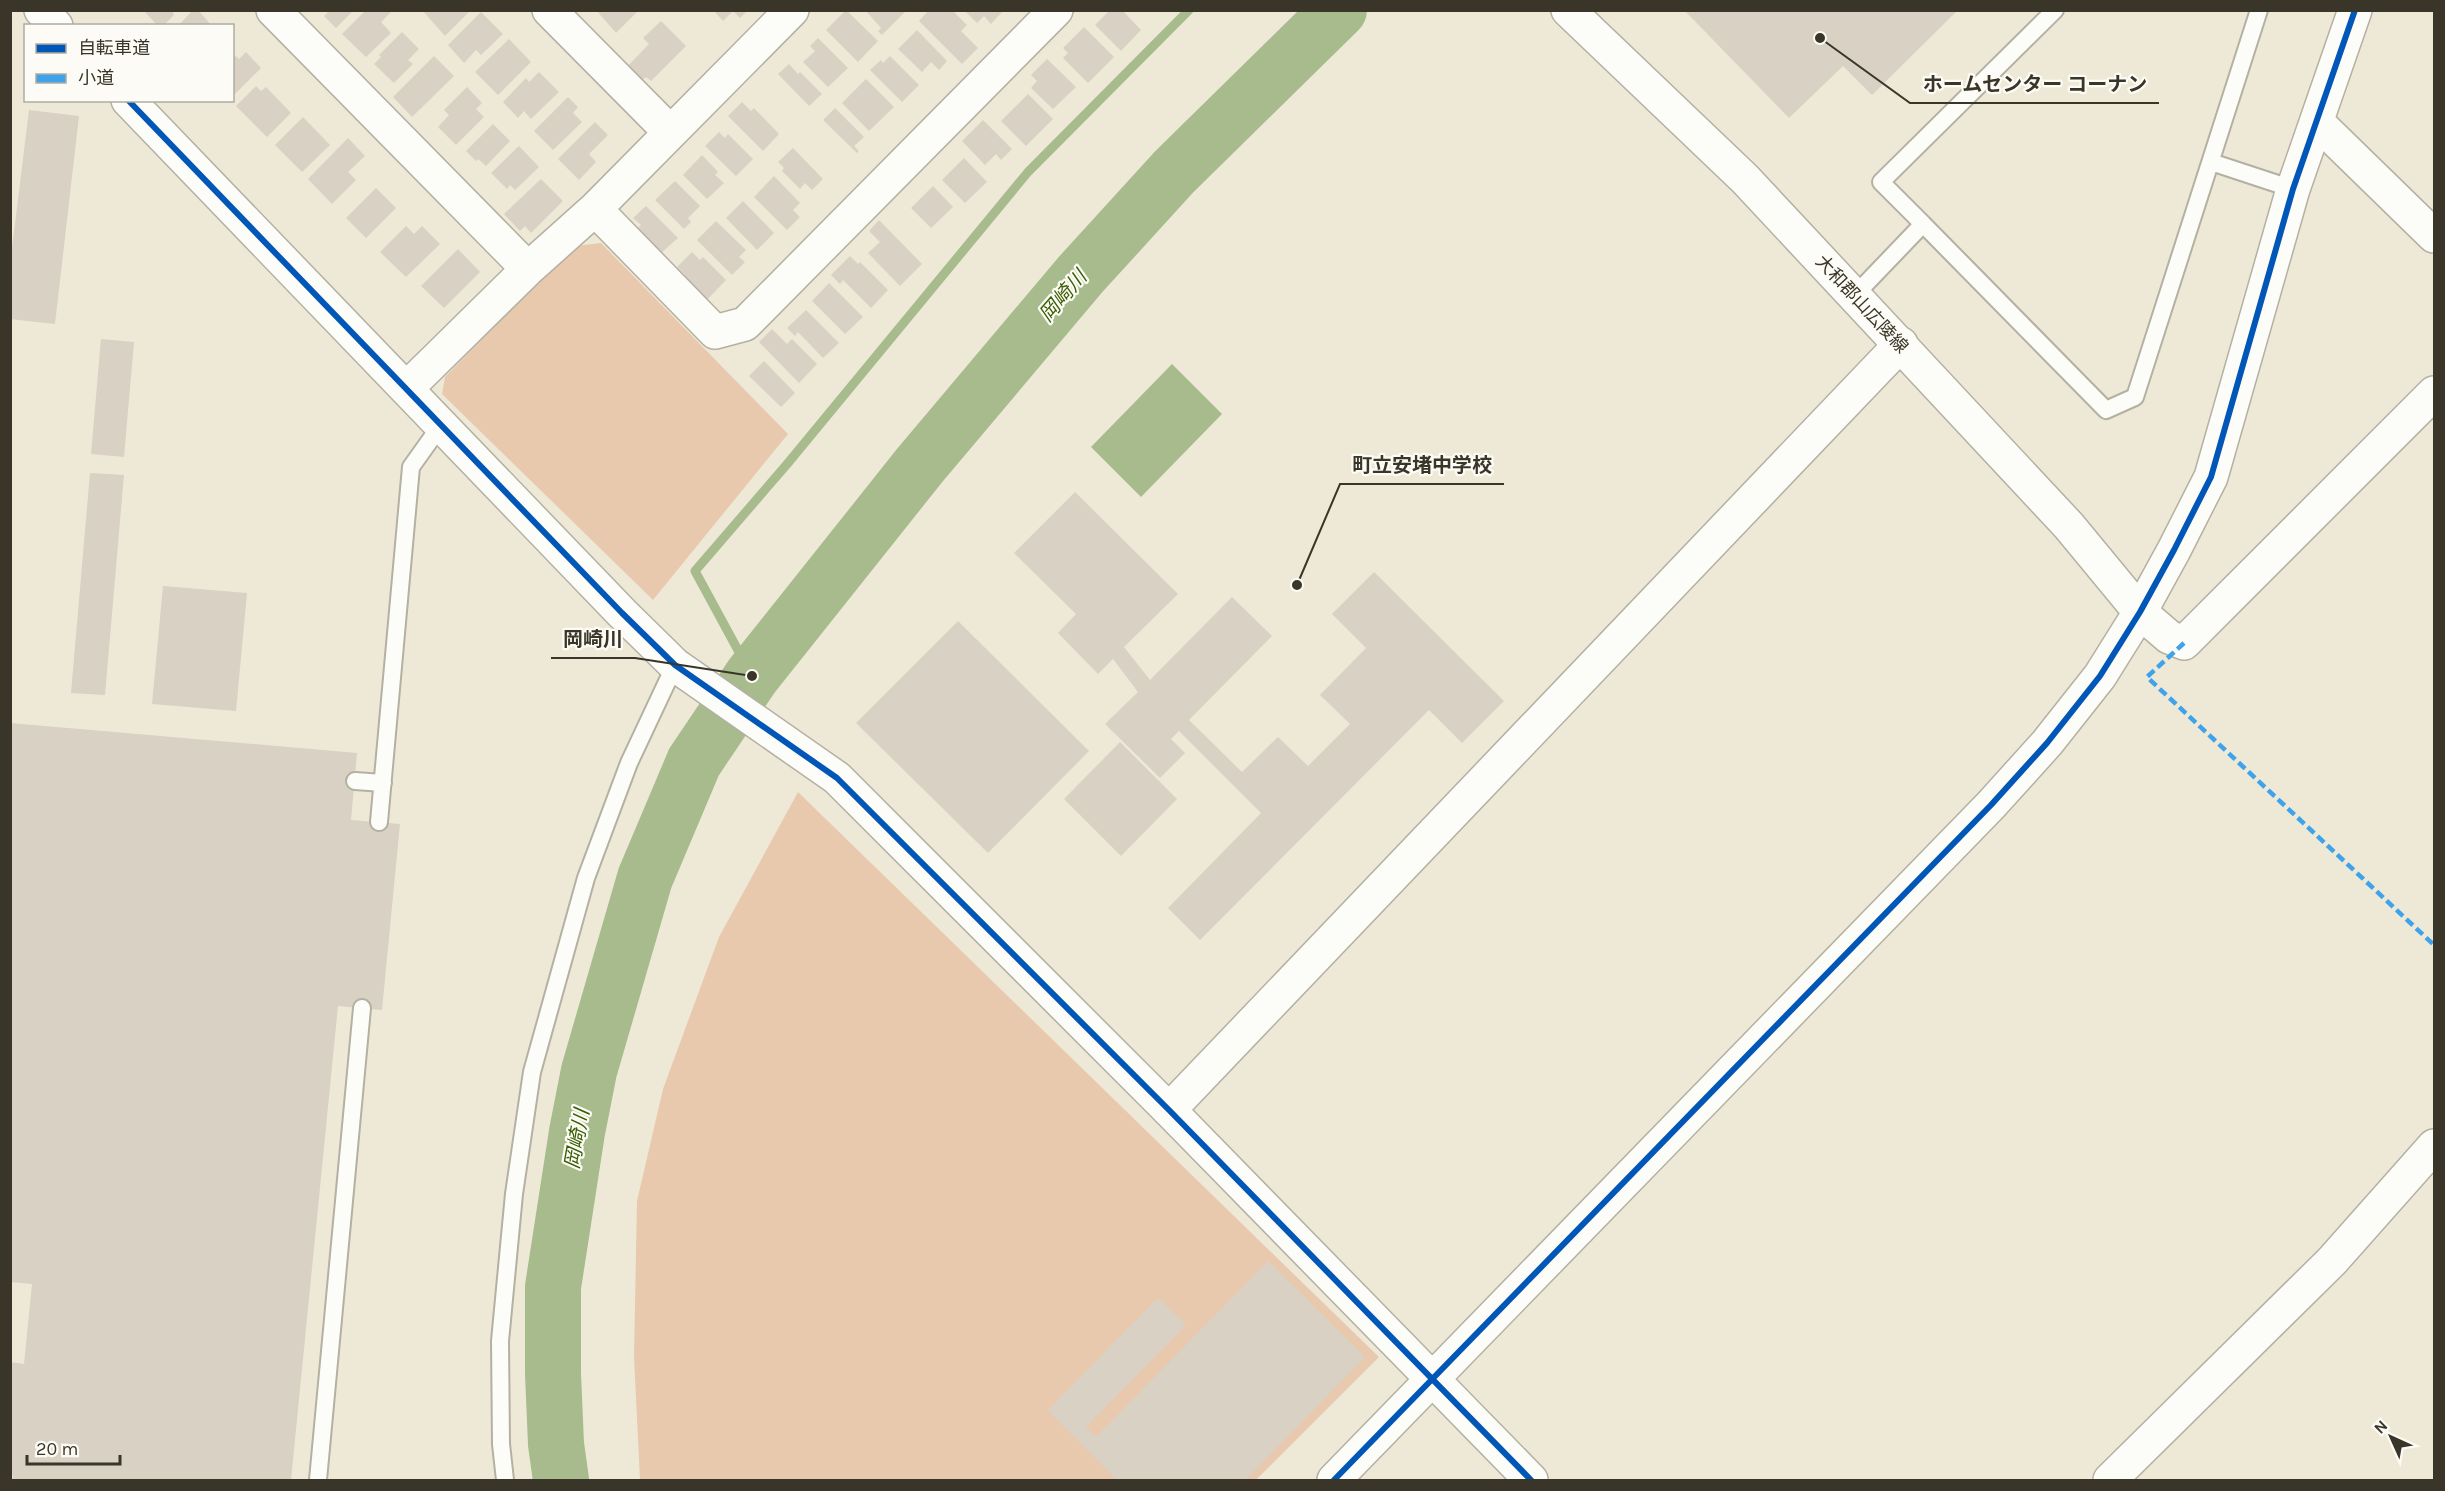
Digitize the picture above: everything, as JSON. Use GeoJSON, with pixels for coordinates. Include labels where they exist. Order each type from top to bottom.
{"type":"FeatureCollection","features":[{"type":"Feature","properties":{"kind":"street"},"geometry":{"type":"LineString","coordinates":[[41,10],[54,24]]}},
{"type":"Feature","properties":{"kind":"street"},"geometry":{"type":"LineString","coordinates":[[273,10],[528,270]]}},
{"type":"Feature","properties":{"kind":"street"},"geometry":{"type":"LineString","coordinates":[[549,10],[670,132]]}},
{"type":"Feature","properties":{"kind":"street"},"geometry":{"type":"LineString","coordinates":[[407,388],[528,270],[595,209],[792,10]]}},
{"type":"Feature","properties":{"kind":"street"},"geometry":{"type":"LineString","coordinates":[[595,209],[715,332],[745,324],[1056,10]]}},
{"type":"Feature","properties":{"kind":"street","name":"大和郡山広陵線"},"geometry":{"type":"LineString","coordinates":[[1568,10],[1745,179],[2069,526],[2140,612],[2169,637],[2184,643],[2434,393]]}},
{"type":"Feature","properties":{"kind":"street"},"geometry":{"type":"LineString","coordinates":[[1334,1480],[1991,805],[2047,743],[2093,685],[2140,612],[2211,477],[2293,189],[2355,10]]}},
{"type":"Feature","properties":{"kind":"street"},"geometry":{"type":"LineString","coordinates":[[130,102],[441,425],[683,670],[837,778],[1169,1110],[1531,1480]]}},
{"type":"Feature","properties":{"kind":"street"},"geometry":{"type":"LineString","coordinates":[[2317,122],[2434,236]]}},
{"type":"Feature","properties":{"kind":"street"},"geometry":{"type":"LineString","coordinates":[[1169,1110],[1901,344]]}},
{"type":"Feature","properties":{"kind":"street"},"geometry":{"type":"LineString","coordinates":[[2110,1480],[2332,1261],[2434,1146]]}},
{"type":"Feature","properties":{"kind":"lane"},"geometry":{"type":"LineString","coordinates":[[2055,10],[1881,182],[2106,410],[2135,397],[2259,10]]}},
{"type":"Feature","properties":{"kind":"lane"},"geometry":{"type":"LineString","coordinates":[[2211,162],[2293,189]]}},
{"type":"Feature","properties":{"kind":"lane"},"geometry":{"type":"LineString","coordinates":[[1854,296],[1923,224]]}},
{"type":"Feature","properties":{"kind":"lane"},"geometry":{"type":"LineString","coordinates":[[379,822],[411,467],[441,425]]}},
{"type":"Feature","properties":{"kind":"lane"},"geometry":{"type":"LineString","coordinates":[[505,1480],[501,1444],[500,1341],[514,1194],[532,1072],[586,878],[629,762],[683,670]]}},
{"type":"Feature","properties":{"kind":"lane"},"geometry":{"type":"LineString","coordinates":[[355,781],[383,783]]}},
{"type":"Feature","properties":{"kind":"lane"},"geometry":{"type":"LineString","coordinates":[[318,1480],[362,1008]]}},
{"type":"Feature","properties":{"kind":"shaded area"},"geometry":{"type":"Polygon","coordinates":[[[601,243],[788,434],[653,600],[442,394],[445,377],[574,246],[601,243]]]}},
{"type":"Feature","properties":{"kind":"shaded area"},"geometry":{"type":"Polygon","coordinates":[[[1172,364],[1222,414],[1141,497],[1091,447],[1172,364]]]}},
{"type":"Feature","properties":{"kind":"shaded area"},"geometry":{"type":"Polygon","coordinates":[[[798,792],[1379,1357],[1256,1480],[640,1480],[634,1357],[637,1201],[663,1089],[719,937],[798,792]]]}},
{"type":"Feature","properties":{"kind":"building"},"geometry":{"type":"Polygon","coordinates":[[[143,10],[172,10],[174,15],[165,24],[156,24],[143,10]]]}},
{"type":"Feature","properties":{"kind":"building"},"geometry":{"type":"Polygon","coordinates":[[[193,10],[198,10],[210,24],[180,24],[193,10]]]}},
{"type":"Feature","properties":{"kind":"building"},"geometry":{"type":"Polygon","coordinates":[[[330,10],[354,10],[336,28],[324,16],[330,10]]]}},
{"type":"Feature","properties":{"kind":"building"},"geometry":{"type":"Polygon","coordinates":[[[366,10],[389,10],[391,12],[381,22],[391,33],[366,57],[342,34],[366,10]]]}},
{"type":"Feature","properties":{"kind":"building"},"geometry":{"type":"Polygon","coordinates":[[[422,10],[471,10],[445,36],[422,10]]]}},
{"type":"Feature","properties":{"kind":"building"},"geometry":{"type":"Polygon","coordinates":[[[596,10],[639,10],[616,33],[596,10]]]}},
{"type":"Feature","properties":{"kind":"building"},"geometry":{"type":"Polygon","coordinates":[[[713,10],[748,10],[740,18],[733,11],[723,21],[713,10]]]}},
{"type":"Feature","properties":{"kind":"building"},"geometry":{"type":"Polygon","coordinates":[[[846,10],[878,41],[858,62],[826,30],[846,10]]]}},
{"type":"Feature","properties":{"kind":"building"},"geometry":{"type":"Polygon","coordinates":[[[865,10],[903,10],[905,12],[882,35],[878,31],[881,28],[865,10]]]}},
{"type":"Feature","properties":{"kind":"building"},"geometry":{"type":"Polygon","coordinates":[[[929,10],[952,10],[967,25],[961,31],[978,48],[962,64],[919,21],[929,10]]]}},
{"type":"Feature","properties":{"kind":"building"},"geometry":{"type":"Polygon","coordinates":[[[964,10],[1004,10],[991,24],[984,16],[977,23],[964,10]]]}},
{"type":"Feature","properties":{"kind":"building"},"geometry":{"type":"Polygon","coordinates":[[[1110,10],[1122,10],[1141,30],[1121,51],[1095,25],[1110,10]]]}},
{"type":"Feature","properties":{"kind":"building"},"geometry":{"type":"Polygon","coordinates":[[[1684,10],[1958,10],[1872,95],[1843,66],[1789,118],[1684,10]]]}},
{"type":"Feature","properties":{"kind":"building"},"geometry":{"type":"Polygon","coordinates":[[[481,12],[503,34],[481,55],[476,50],[464,63],[448,45],[481,12]]]}},
{"type":"Feature","properties":{"kind":"building"},"geometry":{"type":"Polygon","coordinates":[[[661,21],[686,46],[651,81],[646,77],[639,83],[625,69],[649,44],[643,38],[661,21]]]}},
{"type":"Feature","properties":{"kind":"building"},"geometry":{"type":"Polygon","coordinates":[[[1084,27],[1114,57],[1088,83],[1063,58],[1068,53],[1063,48],[1084,27]]]}},
{"type":"Feature","properties":{"kind":"building"},"geometry":{"type":"Polygon","coordinates":[[[917,30],[947,61],[939,70],[931,62],[922,72],[898,49],[917,30]]]}},
{"type":"Feature","properties":{"kind":"building"},"geometry":{"type":"Polygon","coordinates":[[[402,32],[419,49],[408,60],[413,64],[394,83],[374,64],[381,57],[379,55],[402,32]]]}},
{"type":"Feature","properties":{"kind":"building"},"geometry":{"type":"Polygon","coordinates":[[[818,38],[848,68],[828,87],[803,62],[815,51],[810,46],[818,38]]]}},
{"type":"Feature","properties":{"kind":"building"},"geometry":{"type":"Polygon","coordinates":[[[509,39],[531,62],[498,95],[475,72],[509,39]]]}},
{"type":"Feature","properties":{"kind":"building"},"geometry":{"type":"Polygon","coordinates":[[[246,52],[261,68],[235,94],[234,55],[239,59],[246,52]]]}},
{"type":"Feature","properties":{"kind":"building"},"geometry":{"type":"Polygon","coordinates":[[[434,56],[454,76],[412,117],[393,97],[434,56]]]}},
{"type":"Feature","properties":{"kind":"building"},"geometry":{"type":"Polygon","coordinates":[[[890,56],[919,85],[902,102],[870,70],[881,60],[883,63],[890,56]]]}},
{"type":"Feature","properties":{"kind":"building"},"geometry":{"type":"Polygon","coordinates":[[[1047,59],[1076,87],[1053,109],[1031,88],[1037,81],[1031,75],[1047,59]]]}},
{"type":"Feature","properties":{"kind":"building"},"geometry":{"type":"Polygon","coordinates":[[[789,64],[822,94],[809,106],[778,74],[789,64]]]}},
{"type":"Feature","properties":{"kind":"building"},"geometry":{"type":"Polygon","coordinates":[[[539,72],[559,92],[531,119],[524,111],[518,118],[503,102],[526,78],[529,82],[539,72]]]}},
{"type":"Feature","properties":{"kind":"building"},"geometry":{"type":"Polygon","coordinates":[[[866,79],[894,107],[869,131],[842,103],[866,79]]]}},
{"type":"Feature","properties":{"kind":"building"},"geometry":{"type":"Polygon","coordinates":[[[256,86],[261,91],[266,87],[291,113],[267,137],[236,106],[256,86]]]}},
{"type":"Feature","properties":{"kind":"building"},"geometry":{"type":"Polygon","coordinates":[[[467,87],[482,103],[476,109],[484,117],[456,145],[438,127],[449,115],[444,110],[467,87]]]}},
{"type":"Feature","properties":{"kind":"building"},"geometry":{"type":"Polygon","coordinates":[[[1028,94],[1053,119],[1026,146],[1001,121],[1028,94]]]}},
{"type":"Feature","properties":{"kind":"building"},"geometry":{"type":"Polygon","coordinates":[[[568,97],[578,107],[573,113],[582,122],[553,150],[534,131],[568,97]]]}},
{"type":"Feature","properties":{"kind":"building"},"geometry":{"type":"Polygon","coordinates":[[[742,102],[751,111],[754,108],[779,134],[763,151],[728,116],[742,102]]]}},
{"type":"Feature","properties":{"kind":"building"},"geometry":{"type":"Polygon","coordinates":[[[835,108],[864,137],[854,146],[859,151],[857,153],[823,120],[835,108]]]}},
{"type":"Feature","properties":{"kind":"building"},"geometry":{"type":"Polygon","coordinates":[[[29,110],[79,116],[55,324],[10,319],[10,264],[29,110]]]}},
{"type":"Feature","properties":{"kind":"building"},"geometry":{"type":"Polygon","coordinates":[[[303,117],[330,145],[302,172],[275,145],[303,117]]]}},
{"type":"Feature","properties":{"kind":"building"},"geometry":{"type":"Polygon","coordinates":[[[983,120],[1012,149],[1001,160],[996,154],[985,165],[962,141],[983,120]]]}},
{"type":"Feature","properties":{"kind":"building"},"geometry":{"type":"Polygon","coordinates":[[[595,122],[608,135],[589,154],[596,162],[579,180],[558,159],[595,122]]]}},
{"type":"Feature","properties":{"kind":"building"},"geometry":{"type":"Polygon","coordinates":[[[493,124],[510,141],[486,166],[478,159],[476,161],[466,151],[493,124]]]}},
{"type":"Feature","properties":{"kind":"building"},"geometry":{"type":"Polygon","coordinates":[[[719,132],[725,138],[728,134],[753,159],[736,176],[705,146],[719,132]]]}},
{"type":"Feature","properties":{"kind":"building"},"geometry":{"type":"Polygon","coordinates":[[[348,138],[365,156],[348,172],[356,180],[332,204],[308,179],[348,138]]]}},
{"type":"Feature","properties":{"kind":"building"},"geometry":{"type":"Polygon","coordinates":[[[519,146],[539,167],[515,190],[510,185],[507,189],[491,173],[519,146]]]}},
{"type":"Feature","properties":{"kind":"building"},"geometry":{"type":"Polygon","coordinates":[[[793,148],[823,179],[812,190],[805,183],[800,189],[782,171],[784,168],[778,162],[793,148]]]}},
{"type":"Feature","properties":{"kind":"building"},"geometry":{"type":"Polygon","coordinates":[[[702,155],[718,172],[715,175],[724,183],[707,199],[683,175],[702,155]]]}},
{"type":"Feature","properties":{"kind":"building"},"geometry":{"type":"Polygon","coordinates":[[[964,158],[987,182],[965,203],[942,180],[964,158]]]}},
{"type":"Feature","properties":{"kind":"building"},"geometry":{"type":"Polygon","coordinates":[[[774,176],[800,203],[793,210],[800,217],[787,230],[754,197],[774,176]]]}},
{"type":"Feature","properties":{"kind":"building"},"geometry":{"type":"Polygon","coordinates":[[[541,179],[563,201],[531,233],[525,226],[520,231],[504,214],[541,179]]]}},
{"type":"Feature","properties":{"kind":"building"},"geometry":{"type":"Polygon","coordinates":[[[675,181],[700,206],[688,218],[691,222],[684,229],[655,200],[675,181]]]}},
{"type":"Feature","properties":{"kind":"building"},"geometry":{"type":"Polygon","coordinates":[[[933,186],[953,207],[931,228],[911,208],[933,186]]]}},
{"type":"Feature","properties":{"kind":"building"},"geometry":{"type":"Polygon","coordinates":[[[376,188],[396,208],[366,238],[346,218],[376,188]]]}},
{"type":"Feature","properties":{"kind":"building"},"geometry":{"type":"Polygon","coordinates":[[[743,201],[774,233],[757,250],[726,218],[743,201]]]}},
{"type":"Feature","properties":{"kind":"building"},"geometry":{"type":"Polygon","coordinates":[[[646,206],[678,238],[660,254],[633,233],[641,225],[633,218],[646,206]]]}},
{"type":"Feature","properties":{"kind":"building"},"geometry":{"type":"Polygon","coordinates":[[[879,220],[922,264],[900,286],[868,253],[880,242],[869,231],[879,220]]]}},
{"type":"Feature","properties":{"kind":"building"},"geometry":{"type":"Polygon","coordinates":[[[716,221],[746,250],[739,257],[745,262],[732,275],[697,240],[716,221]]]}},
{"type":"Feature","properties":{"kind":"building"},"geometry":{"type":"Polygon","coordinates":[[[406,226],[414,234],[422,226],[440,244],[406,277],[380,252],[406,226]]]}},
{"type":"Feature","properties":{"kind":"building"},"geometry":{"type":"Polygon","coordinates":[[[458,249],[480,272],[444,308],[421,286],[458,249]]]}},
{"type":"Feature","properties":{"kind":"building"},"geometry":{"type":"Polygon","coordinates":[[[692,252],[700,260],[703,257],[726,280],[705,302],[681,279],[685,275],[677,267],[692,252]]]}},
{"type":"Feature","properties":{"kind":"building"},"geometry":{"type":"Polygon","coordinates":[[[850,256],[858,264],[860,262],[888,290],[871,308],[843,280],[840,284],[831,275],[850,256]]]}},
{"type":"Feature","properties":{"kind":"building"},"geometry":{"type":"Polygon","coordinates":[[[829,283],[863,317],[845,334],[812,301],[829,283]]]}},
{"type":"Feature","properties":{"kind":"building"},"geometry":{"type":"Polygon","coordinates":[[[806,310],[839,343],[823,358],[798,332],[795,336],[787,328],[806,310]]]}},
{"type":"Feature","properties":{"kind":"building"},"geometry":{"type":"Polygon","coordinates":[[[772,329],[787,344],[792,339],[817,364],[799,383],[759,342],[772,329]]]}},
{"type":"Feature","properties":{"kind":"building"},"geometry":{"type":"Polygon","coordinates":[[[101,339],[134,342],[124,457],[91,454],[101,339]]]}},
{"type":"Feature","properties":{"kind":"building"},"geometry":{"type":"Polygon","coordinates":[[[764,361],[795,393],[781,407],[749,376],[764,361]]]}},
{"type":"Feature","properties":{"kind":"building"},"geometry":{"type":"Polygon","coordinates":[[[90,473],[124,475],[105,695],[71,693],[90,473]]]}},
{"type":"Feature","properties":{"kind":"building"},"geometry":{"type":"Polygon","coordinates":[[[1075,492],[1178,594],[1124,647],[1150,680],[1232,597],[1272,636],[1189,720],[1242,772],[1278,737],[1308,766],[1350,724],[1320,695],[1366,648],[1332,614],[1374,572],[1504,701],[1462,743],[1429,710],[1200,940],[1168,908],[1261,813],[1179,731],[1171,739],[1185,753],[1160,778],[1105,724],[1138,692],[1113,659],[1098,674],[1058,633],[1076,614],[1014,553],[1075,492]]]}},
{"type":"Feature","properties":{"kind":"building"},"geometry":{"type":"Polygon","coordinates":[[[163,586],[247,593],[236,711],[152,704],[163,586]]]}},
{"type":"Feature","properties":{"kind":"building"},"geometry":{"type":"Polygon","coordinates":[[[958,621],[1089,751],[988,853],[856,723],[958,621]]]}},
{"type":"Feature","properties":{"kind":"building"},"geometry":{"type":"Polygon","coordinates":[[[10,723],[357,753],[351,820],[400,824],[382,1010],[338,1006],[291,1480],[12,1480],[13,1475],[10,1475],[10,1362],[24,1364],[32,1284],[10,1282],[10,723]]]}},
{"type":"Feature","properties":{"kind":"building"},"geometry":{"type":"Polygon","coordinates":[[[1120,742],[1177,799],[1121,856],[1064,799],[1120,742]]]}},
{"type":"Feature","properties":{"kind":"building"},"geometry":{"type":"Polygon","coordinates":[[[1268,1261],[1365,1357],[1245,1480],[1117,1480],[1048,1410],[1158,1298],[1186,1325],[1086,1427],[1096,1437],[1268,1261]]]}},
{"type":"Feature","properties":{"kind":"waterway"},"geometry":{"type":"LineString","coordinates":[[752,676],[695,571],[788,463],[1028,172],[1189,10]]}},
{"type":"Feature","properties":{"kind":"waterway","name":"岡崎川"},"geometry":{"type":"LineString","coordinates":[[561,1480],[556,1444],[553,1374],[553,1287],[577,1132],[589,1071],[645,878],[694,762],[752,676],[920,465],[1081,274],[1174,172],[1339,10]]}},
{"type":"Feature","properties":{"kind":"marked path"},"geometry":{"type":"LineString","coordinates":[[2184,643],[2147,677],[2434,945]]}},
{"type":"Feature","properties":{"kind":"cycle path"},"geometry":{"type":"LineString","coordinates":[[1334,1480],[1991,805],[2047,743],[2100,676],[2140,612],[2211,477],[2293,189],[2355,10]]}},
{"type":"Feature","properties":{"kind":"cycle path"},"geometry":{"type":"LineString","coordinates":[[130,102],[622,613],[675,665],[837,778],[1169,1110],[1531,1480]]}},
{"type":"Feature","properties":{"kind":"place","name":"ホームセンター コーナン"},"geometry":{"type":"Point","coordinates":[1820,38]}},
{"type":"Feature","properties":{"kind":"place","name":"町立安堵中学校"},"geometry":{"type":"Point","coordinates":[1297,585]}},
{"type":"Feature","properties":{"kind":"place","name":"岡崎川"},"geometry":{"type":"Point","coordinates":[752,676]}}]}
